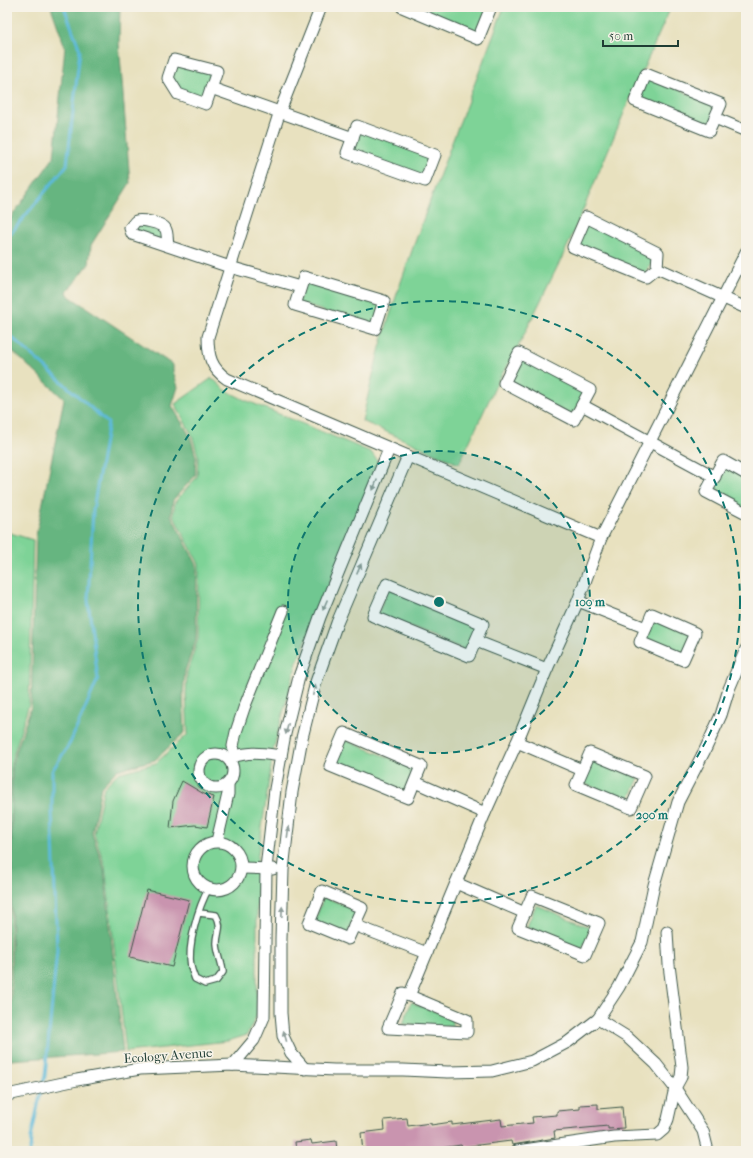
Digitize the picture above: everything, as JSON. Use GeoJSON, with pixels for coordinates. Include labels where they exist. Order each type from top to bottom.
{"type":"FeatureCollection","features":[{"type":"Feature","properties":{"kind":"street"},"geometry":{"type":"LineString","coordinates":[[321,7],[280,111],[208,337],[208,352],[219,374],[240,385],[601,538]]}},
{"type":"Feature","properties":{"kind":"street"},"geometry":{"type":"LineString","coordinates":[[402,7],[478,39],[491,7]]}},
{"type":"Feature","properties":{"kind":"street"},"geometry":{"type":"LineString","coordinates":[[174,60],[217,71],[211,88],[206,104],[178,94],[168,78],[174,60]]}},
{"type":"Feature","properties":{"kind":"street"},"geometry":{"type":"LineString","coordinates":[[646,74],[720,104],[715,118],[709,132],[634,101],[646,74]]}},
{"type":"Feature","properties":{"kind":"street"},"geometry":{"type":"LineString","coordinates":[[211,88],[280,111],[352,138]]}},
{"type":"Feature","properties":{"kind":"street"},"geometry":{"type":"LineString","coordinates":[[715,118],[746,131]]}},
{"type":"Feature","properties":{"kind":"street"},"geometry":{"type":"LineString","coordinates":[[357,126],[436,155],[426,181],[347,153],[352,138],[357,126]]}},
{"type":"Feature","properties":{"kind":"street"},"geometry":{"type":"LineString","coordinates":[[586,217],[658,253],[657,268],[646,277],[573,247],[586,217]]}},
{"type":"Feature","properties":{"kind":"street"},"geometry":{"type":"LineString","coordinates":[[168,246],[230,267],[300,287]]}},
{"type":"Feature","properties":{"kind":"street"},"geometry":{"type":"LineString","coordinates":[[409,996],[485,813],[578,601],[601,538],[746,252]]}},
{"type":"Feature","properties":{"kind":"street"},"geometry":{"type":"LineString","coordinates":[[657,268],[746,308]]}},
{"type":"Feature","properties":{"kind":"street"},"geometry":{"type":"LineString","coordinates":[[304,277],[384,301],[375,329],[295,305],[300,287],[304,277]]}},
{"type":"Feature","properties":{"kind":"street"},"geometry":{"type":"LineString","coordinates":[[519,353],[590,390],[582,405],[574,420],[504,383],[519,353]]}},
{"type":"Feature","properties":{"kind":"street"},"geometry":{"type":"LineString","coordinates":[[582,405],[715,476]]}},
{"type":"Feature","properties":{"kind":"street"},"geometry":{"type":"LineString","coordinates":[[233,1065],[254,1040],[264,1017],[266,868],[275,789],[299,677],[320,617],[390,448]]}},
{"type":"Feature","properties":{"kind":"street"},"geometry":{"type":"LineString","coordinates":[[305,1069],[291,1053],[283,1036],[281,939],[283,870],[292,792],[302,738],[316,682],[337,623],[408,456]]}},
{"type":"Feature","properties":{"kind":"street"},"geometry":{"type":"LineString","coordinates":[[746,474],[723,462],[706,492],[746,513]]}},
{"type":"Feature","properties":{"kind":"street"},"geometry":{"type":"LineString","coordinates":[[387,584],[483,624],[476,641],[470,656],[373,616],[387,584]]}},
{"type":"Feature","properties":{"kind":"street"},"geometry":{"type":"LineString","coordinates":[[578,601],[646,628]]}},
{"type":"Feature","properties":{"kind":"street"},"geometry":{"type":"LineString","coordinates":[[217,841],[228,794],[228,784],[233,773],[231,758],[236,732],[244,708],[283,611]]}},
{"type":"Feature","properties":{"kind":"street"},"geometry":{"type":"LineString","coordinates":[[652,614],[695,633],[683,660],[640,642],[646,628],[652,614]]}},
{"type":"Feature","properties":{"kind":"street"},"geometry":{"type":"LineString","coordinates":[[476,641],[547,669]]}},
{"type":"Feature","properties":{"kind":"street"},"geometry":{"type":"LineString","coordinates":[[708,1151],[703,1130],[675,1088],[656,1064],[628,1037],[598,1019],[618,987],[642,942],[654,885],[678,802],[706,748],[746,649]]}},
{"type":"Feature","properties":{"kind":"street"},"geometry":{"type":"LineString","coordinates":[[344,733],[421,766],[414,782],[408,798],[330,766],[344,733]]}},
{"type":"Feature","properties":{"kind":"street"},"geometry":{"type":"LineString","coordinates":[[517,742],[582,770]]}},
{"type":"Feature","properties":{"kind":"street"},"geometry":{"type":"LineString","coordinates":[[228,784],[218,788],[207,786],[203,783],[198,773],[200,762],[209,755],[215,754],[221,754],[231,758],[244,753],[262,753],[281,756]]}},
{"type":"Feature","properties":{"kind":"street"},"geometry":{"type":"LineString","coordinates":[[590,753],[645,776],[632,808],[576,785],[582,770],[590,753]]}},
{"type":"Feature","properties":{"kind":"street"},"geometry":{"type":"LineString","coordinates":[[414,782],[485,813]]}},
{"type":"Feature","properties":{"kind":"street"},"geometry":{"type":"LineString","coordinates":[[217,841],[224,842],[236,849],[242,868],[236,882],[223,889],[216,890],[202,885],[197,879],[193,865],[194,858],[203,846],[210,842],[217,841]]}},
{"type":"Feature","properties":{"kind":"street"},"geometry":{"type":"LineString","coordinates":[[242,868],[283,870]]}},
{"type":"Feature","properties":{"kind":"street"},"geometry":{"type":"LineString","coordinates":[[456,883],[525,913]]}},
{"type":"Feature","properties":{"kind":"street"},"geometry":{"type":"LineString","coordinates":[[322,891],[362,908],[354,925],[348,940],[309,923],[322,891]]}},
{"type":"Feature","properties":{"kind":"street"},"geometry":{"type":"LineString","coordinates":[[532,896],[599,924],[585,956],[518,928],[525,913],[532,896]]}},
{"type":"Feature","properties":{"kind":"street"},"geometry":{"type":"LineString","coordinates":[[354,925],[427,953]]}},
{"type":"Feature","properties":{"kind":"street"},"geometry":{"type":"LineString","coordinates":[[517,1151],[614,1137],[657,1135],[664,1129],[668,1119],[675,1088],[681,1077],[682,1067],[669,966],[667,932]]}},
{"type":"Feature","properties":{"kind":"street"},"geometry":{"type":"LineString","coordinates":[[265,938],[281,939]]}},
{"type":"Feature","properties":{"kind":"street"},"geometry":{"type":"LineString","coordinates":[[265,986],[281,984]]}},
{"type":"Feature","properties":{"kind":"street"},"geometry":{"type":"LineString","coordinates":[[403,993],[409,996],[467,1020],[467,1032],[388,1028],[403,993]]}},
{"type":"Feature","properties":{"kind":"street","name":"Ecology Avenue"},"geometry":{"type":"LineString","coordinates":[[7,1095],[77,1080],[140,1069],[233,1065],[334,1070],[403,1070],[448,1072],[492,1071],[532,1060],[568,1042],[598,1019]]}},
{"type":"Feature","properties":{"kind":"lane"},"geometry":{"type":"LineString","coordinates":[[199,913],[216,915],[220,920],[217,943],[223,972],[216,981],[205,984],[195,979],[191,967],[191,949],[193,930],[203,898],[209,888]]}},
{"type":"Feature","properties":{"kind":"green space"},"geometry":{"type":"Polygon","coordinates":[[[51,7],[120,7],[119,43],[130,183],[91,245],[89,264],[67,292],[69,296],[173,365],[173,371],[178,387],[172,406],[190,436],[196,457],[195,476],[173,500],[171,515],[197,565],[196,640],[185,671],[183,695],[185,732],[155,760],[117,770],[101,787],[92,833],[104,868],[123,1052],[11,1060],[12,764],[31,707],[36,536],[64,399],[7,346],[7,223],[54,157],[65,47],[51,7]]]}},
{"type":"Feature","properties":{"kind":"green space"},"geometry":{"type":"Polygon","coordinates":[[[411,7],[484,7],[488,9],[476,33],[411,7]]]}},
{"type":"Feature","properties":{"kind":"green space"},"geometry":{"type":"Polygon","coordinates":[[[504,7],[671,7],[629,101],[568,245],[517,349],[498,381],[459,464],[362,421],[385,330],[398,289],[442,168],[504,7]]]}},
{"type":"Feature","properties":{"kind":"green space"},"geometry":{"type":"Polygon","coordinates":[[[175,63],[214,72],[204,101],[180,91],[170,77],[175,63]]]}},
{"type":"Feature","properties":{"kind":"green space"},"geometry":{"type":"Polygon","coordinates":[[[646,76],[718,106],[708,129],[637,100],[646,76]]]}},
{"type":"Feature","properties":{"kind":"green space"},"geometry":{"type":"Polygon","coordinates":[[[358,129],[432,156],[424,179],[350,152],[358,129]]]}},
{"type":"Feature","properties":{"kind":"green space"},"geometry":{"type":"Polygon","coordinates":[[[587,220],[656,255],[645,275],[577,246],[587,220]]]}},
{"type":"Feature","properties":{"kind":"green space"},"geometry":{"type":"Polygon","coordinates":[[[136,223],[159,226],[165,243],[134,233],[136,223]]]}},
{"type":"Feature","properties":{"kind":"green space"},"geometry":{"type":"Polygon","coordinates":[[[305,279],[382,302],[374,327],[298,303],[305,279]]]}},
{"type":"Feature","properties":{"kind":"green space"},"geometry":{"type":"Polygon","coordinates":[[[521,357],[586,391],[573,416],[506,382],[521,357]]]}},
{"type":"Feature","properties":{"kind":"green space"},"geometry":{"type":"Polygon","coordinates":[[[212,378],[225,390],[245,400],[371,452],[379,463],[297,662],[274,747],[257,861],[257,1015],[247,1035],[228,1041],[126,1052],[105,866],[94,833],[104,787],[118,773],[156,763],[188,734],[186,694],[187,672],[198,639],[199,564],[173,515],[175,502],[197,477],[198,456],[192,435],[175,404],[212,378]]]}},
{"type":"Feature","properties":{"kind":"green space"},"geometry":{"type":"Polygon","coordinates":[[[723,464],[746,475],[746,510],[709,492],[723,464]]]}},
{"type":"Feature","properties":{"kind":"green space"},"geometry":{"type":"Polygon","coordinates":[[[7,532],[33,540],[29,704],[11,763],[9,1061],[7,1062],[7,532]]]}},
{"type":"Feature","properties":{"kind":"green space"},"geometry":{"type":"Polygon","coordinates":[[[388,588],[479,625],[468,651],[378,614],[388,588]]]}},
{"type":"Feature","properties":{"kind":"green space"},"geometry":{"type":"Polygon","coordinates":[[[652,618],[692,634],[682,658],[642,642],[652,618]]]}},
{"type":"Feature","properties":{"kind":"green space"},"geometry":{"type":"Polygon","coordinates":[[[345,740],[415,768],[405,791],[335,764],[345,740]]]}},
{"type":"Feature","properties":{"kind":"green space"},"geometry":{"type":"Polygon","coordinates":[[[591,758],[639,778],[628,802],[581,782],[591,758]]]}},
{"type":"Feature","properties":{"kind":"green space"},"geometry":{"type":"Polygon","coordinates":[[[324,897],[357,910],[347,935],[314,922],[324,897]]]}},
{"type":"Feature","properties":{"kind":"green space"},"geometry":{"type":"Polygon","coordinates":[[[536,905],[591,928],[582,949],[527,926],[536,905]]]}},
{"type":"Feature","properties":{"kind":"green space"},"geometry":{"type":"Polygon","coordinates":[[[411,1002],[452,1018],[452,1027],[403,1024],[411,1002]]]}},
{"type":"Feature","properties":{"kind":"building"},"geometry":{"type":"Polygon","coordinates":[[[182,781],[204,794],[214,797],[207,827],[195,825],[170,828],[173,801],[182,781]]]}},
{"type":"Feature","properties":{"kind":"building"},"geometry":{"type":"Polygon","coordinates":[[[147,890],[189,900],[172,967],[130,957],[147,890]]]}},
{"type":"Feature","properties":{"kind":"building"},"geometry":{"type":"Polygon","coordinates":[[[598,1104],[598,1109],[622,1107],[624,1128],[608,1129],[608,1126],[554,1131],[555,1138],[512,1145],[511,1141],[462,1147],[461,1145],[421,1151],[363,1151],[361,1133],[385,1130],[384,1120],[407,1118],[408,1126],[452,1122],[452,1125],[501,1119],[502,1126],[533,1123],[532,1117],[557,1115],[557,1111],[580,1109],[580,1105],[598,1104]]]}},
{"type":"Feature","properties":{"kind":"building"},"geometry":{"type":"Polygon","coordinates":[[[311,1140],[312,1144],[336,1141],[337,1151],[296,1151],[295,1142],[311,1140]]]}},
{"type":"Feature","properties":{"kind":"waterway"},"geometry":{"type":"LineString","coordinates":[[7,238],[67,165],[80,50],[64,7]]}},
{"type":"Feature","properties":{"kind":"waterway"},"geometry":{"type":"LineString","coordinates":[[7,333],[108,423],[93,510],[88,600],[98,679],[70,743],[52,771],[57,950],[45,1076],[42,1086]]}},
{"type":"Feature","properties":{"kind":"waterway"},"geometry":{"type":"LineString","coordinates":[[30,1151],[31,1138],[41,1091]]}}]}
